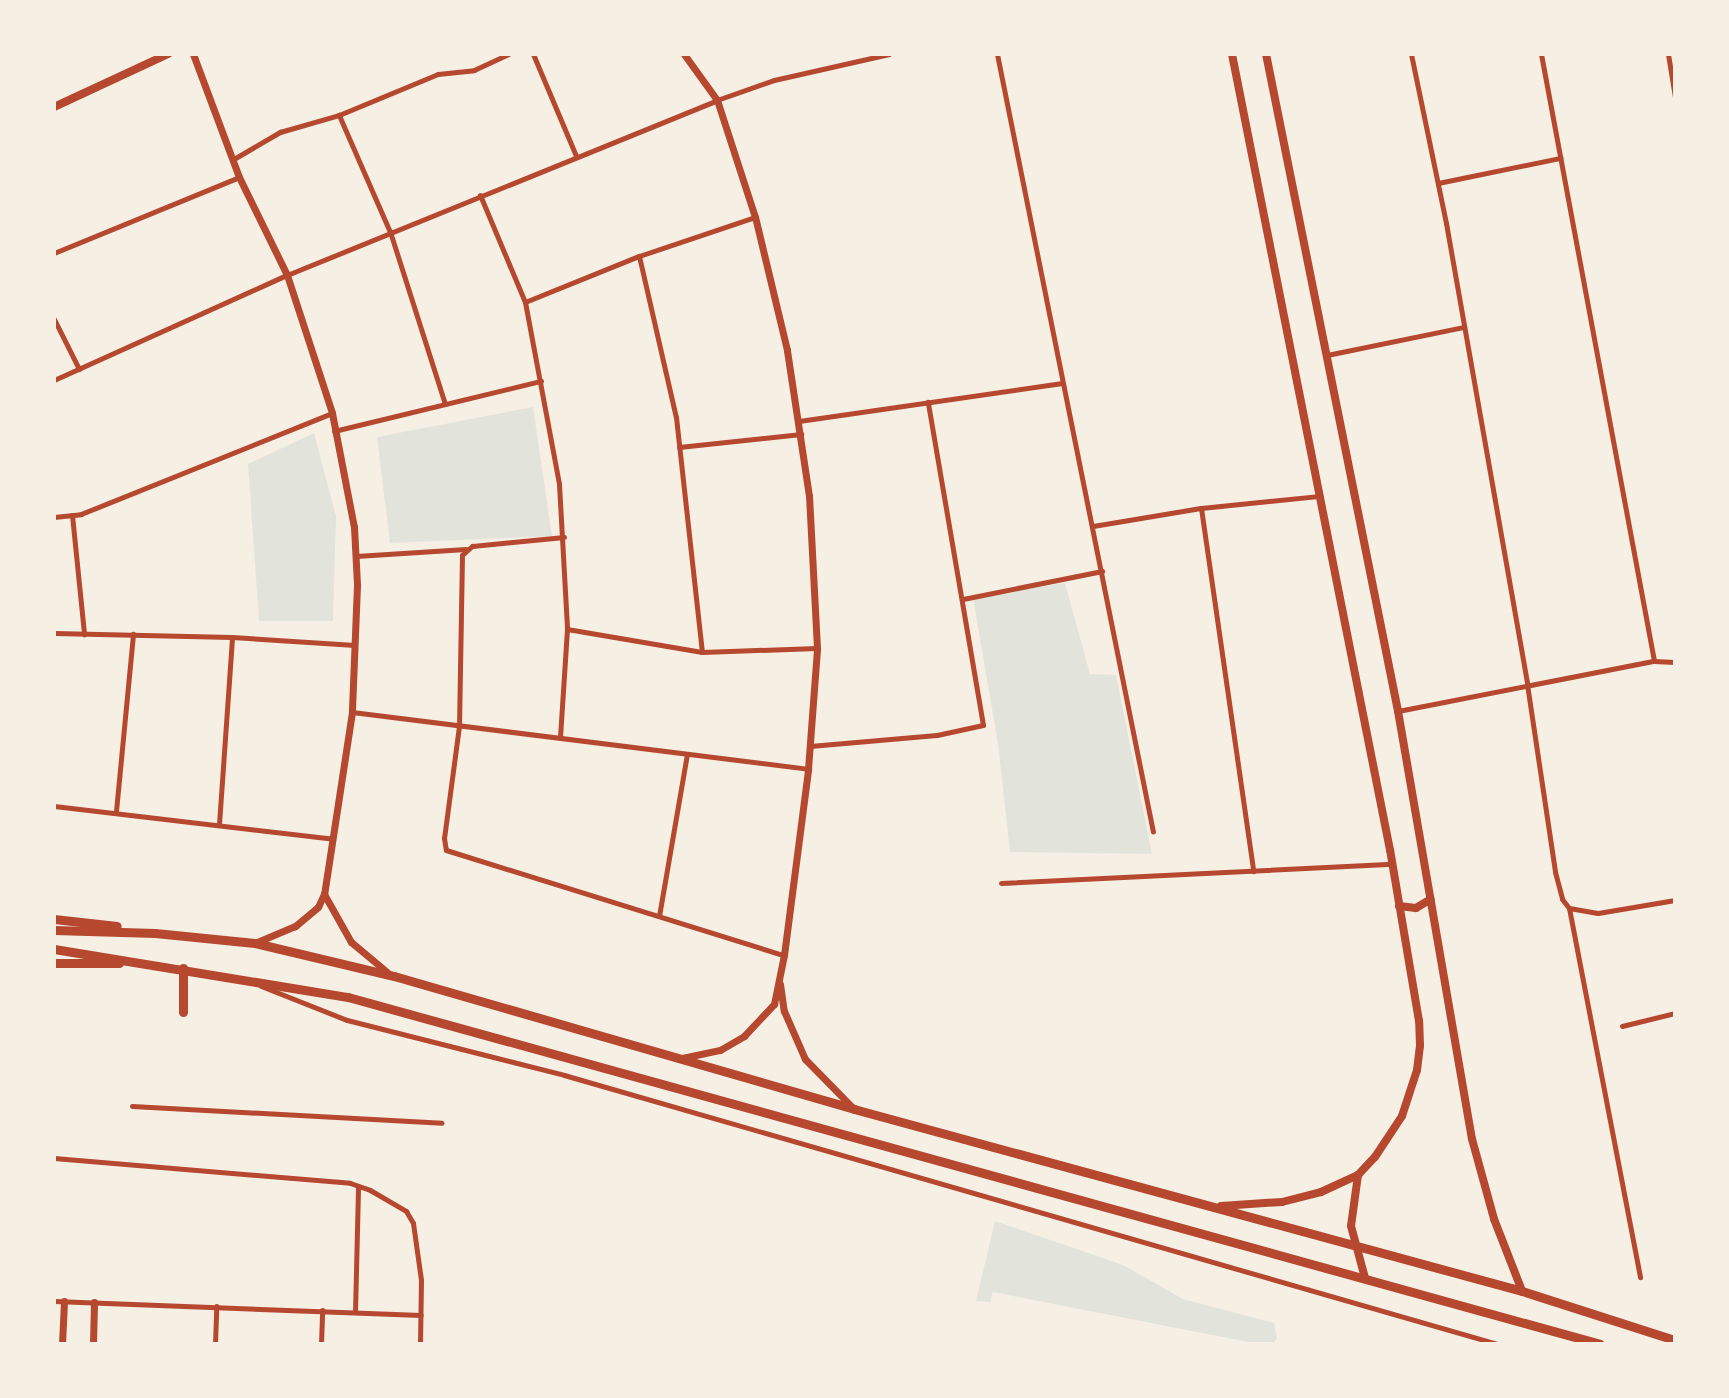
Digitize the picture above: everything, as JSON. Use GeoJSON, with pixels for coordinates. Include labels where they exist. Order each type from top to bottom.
{"type":"FeatureCollection","features":[{"type":"Feature","properties":{"kind":"main road"},"geometry":{"type":"LineString","coordinates":[[54,107],[168,54]]}},
{"type":"Feature","properties":{"kind":"main road"},"geometry":{"type":"LineString","coordinates":[[1221,1206],[1282,1202],[1321,1192],[1358,1175],[1390,1138],[1409,1100],[1417,1070],[1419,1021],[1393,864],[1322,496],[1232,54]]}},
{"type":"Feature","properties":{"kind":"main road"},"geometry":{"type":"LineString","coordinates":[[1266,54],[1398,711],[1472,1139],[1494,1219],[1522,1291]]}},
{"type":"Feature","properties":{"kind":"main road"},"geometry":{"type":"LineString","coordinates":[[1399,906],[1416,908],[1431,899]]}},
{"type":"Feature","properties":{"kind":"main road"},"geometry":{"type":"LineString","coordinates":[[54,919],[155,933],[255,943],[394,976],[854,1109],[1221,1206],[1522,1291],[1675,1340]]}},
{"type":"Feature","properties":{"kind":"main road"},"geometry":{"type":"LineString","coordinates":[[54,930],[155,933]]}},
{"type":"Feature","properties":{"kind":"main road"},"geometry":{"type":"LineString","coordinates":[[54,949],[234,976],[348,997],[1600,1344]]}},
{"type":"Feature","properties":{"kind":"main road"},"geometry":{"type":"LineString","coordinates":[[54,963],[146,963]]}},
{"type":"Feature","properties":{"kind":"main road"},"geometry":{"type":"LineString","coordinates":[[183,968],[183,1012]]}},
{"type":"Feature","properties":{"kind":"main road"},"geometry":{"type":"LineString","coordinates":[[1358,1175],[1351,1209],[1353,1243],[1365,1278]]}},
{"type":"Feature","properties":{"kind":"street"},"geometry":{"type":"LineString","coordinates":[[193,54],[239,177],[287,275],[332,413],[334,431],[348,480],[356,556],[352,712],[324,894],[318,907],[295,926],[255,943]]}},
{"type":"Feature","properties":{"kind":"street"},"geometry":{"type":"LineString","coordinates":[[232,160],[280,132],[339,115],[438,74],[474,70],[508,54]]}},
{"type":"Feature","properties":{"kind":"street"},"geometry":{"type":"LineString","coordinates":[[533,54],[576,156]]}},
{"type":"Feature","properties":{"kind":"street"},"geometry":{"type":"LineString","coordinates":[[682,1058],[720,1050],[744,1036],[774,1004],[784,955],[808,769],[817,648],[814,561],[801,434],[755,217],[717,100],[684,54]]}},
{"type":"Feature","properties":{"kind":"street"},"geometry":{"type":"LineString","coordinates":[[54,380],[287,275],[717,100],[774,80],[889,54]]}},
{"type":"Feature","properties":{"kind":"street"},"geometry":{"type":"LineString","coordinates":[[998,54],[1153,832]]}},
{"type":"Feature","properties":{"kind":"street"},"geometry":{"type":"LineString","coordinates":[[1411,54],[1438,183],[1527,684],[1555,872],[1562,899],[1569,908],[1640,1277]]}},
{"type":"Feature","properties":{"kind":"street"},"geometry":{"type":"LineString","coordinates":[[1541,54],[1654,662]]}},
{"type":"Feature","properties":{"kind":"street"},"geometry":{"type":"LineString","coordinates":[[1668,54],[1675,97]]}},
{"type":"Feature","properties":{"kind":"street"},"geometry":{"type":"LineString","coordinates":[[339,115],[390,232],[446,404]]}},
{"type":"Feature","properties":{"kind":"street"},"geometry":{"type":"LineString","coordinates":[[1438,183],[1560,158]]}},
{"type":"Feature","properties":{"kind":"street"},"geometry":{"type":"LineString","coordinates":[[54,253],[239,177]]}},
{"type":"Feature","properties":{"kind":"street"},"geometry":{"type":"LineString","coordinates":[[480,195],[525,302],[541,381],[564,537],[567,629],[560,738]]}},
{"type":"Feature","properties":{"kind":"street"},"geometry":{"type":"LineString","coordinates":[[525,302],[639,256],[755,217]]}},
{"type":"Feature","properties":{"kind":"street"},"geometry":{"type":"LineString","coordinates":[[639,256],[676,417],[702,652]]}},
{"type":"Feature","properties":{"kind":"street"},"geometry":{"type":"LineString","coordinates":[[54,319],[79,369]]}},
{"type":"Feature","properties":{"kind":"street"},"geometry":{"type":"LineString","coordinates":[[1327,355],[1464,327]]}},
{"type":"Feature","properties":{"kind":"street"},"geometry":{"type":"LineString","coordinates":[[334,431],[541,381]]}},
{"type":"Feature","properties":{"kind":"street"},"geometry":{"type":"LineString","coordinates":[[799,421],[1062,382]]}},
{"type":"Feature","properties":{"kind":"street"},"geometry":{"type":"LineString","coordinates":[[810,746],[937,735],[983,724],[928,402]]}},
{"type":"Feature","properties":{"kind":"street"},"geometry":{"type":"LineString","coordinates":[[54,517],[72,514],[332,413]]}},
{"type":"Feature","properties":{"kind":"street"},"geometry":{"type":"LineString","coordinates":[[679,447],[801,434]]}},
{"type":"Feature","properties":{"kind":"street"},"geometry":{"type":"LineString","coordinates":[[1093,526],[1201,508],[1322,496]]}},
{"type":"Feature","properties":{"kind":"street"},"geometry":{"type":"LineString","coordinates":[[1201,508],[1253,871]]}},
{"type":"Feature","properties":{"kind":"street"},"geometry":{"type":"LineString","coordinates":[[72,514],[84,634]]}},
{"type":"Feature","properties":{"kind":"street"},"geometry":{"type":"LineString","coordinates":[[356,556],[466,549],[564,537]]}},
{"type":"Feature","properties":{"kind":"street"},"geometry":{"type":"LineString","coordinates":[[466,549],[461,562],[459,726],[444,838],[446,850],[784,955]]}},
{"type":"Feature","properties":{"kind":"street"},"geometry":{"type":"LineString","coordinates":[[963,599],[1102,571]]}},
{"type":"Feature","properties":{"kind":"street"},"geometry":{"type":"LineString","coordinates":[[567,629],[702,652],[817,648]]}},
{"type":"Feature","properties":{"kind":"street"},"geometry":{"type":"LineString","coordinates":[[54,633],[232,636],[355,645]]}},
{"type":"Feature","properties":{"kind":"street"},"geometry":{"type":"LineString","coordinates":[[116,811],[134,634]]}},
{"type":"Feature","properties":{"kind":"street"},"geometry":{"type":"LineString","coordinates":[[219,824],[232,636]]}},
{"type":"Feature","properties":{"kind":"street"},"geometry":{"type":"LineString","coordinates":[[1398,711],[1527,684],[1654,662],[1675,662]]}},
{"type":"Feature","properties":{"kind":"street"},"geometry":{"type":"LineString","coordinates":[[352,712],[808,769]]}},
{"type":"Feature","properties":{"kind":"street"},"geometry":{"type":"LineString","coordinates":[[659,916],[687,754]]}},
{"type":"Feature","properties":{"kind":"street"},"geometry":{"type":"LineString","coordinates":[[54,806],[116,811],[333,838]]}},
{"type":"Feature","properties":{"kind":"street"},"geometry":{"type":"LineString","coordinates":[[1001,883],[1393,864]]}},
{"type":"Feature","properties":{"kind":"street"},"geometry":{"type":"LineString","coordinates":[[324,894],[351,942],[394,976]]}},
{"type":"Feature","properties":{"kind":"street"},"geometry":{"type":"LineString","coordinates":[[1569,908],[1598,913],[1675,900]]}},
{"type":"Feature","properties":{"kind":"street"},"geometry":{"type":"LineString","coordinates":[[234,976],[347,1020],[564,1075],[1497,1344]]}},
{"type":"Feature","properties":{"kind":"street"},"geometry":{"type":"LineString","coordinates":[[780,980],[784,1011],[805,1059],[854,1109]]}},
{"type":"Feature","properties":{"kind":"street"},"geometry":{"type":"LineString","coordinates":[[1622,1026],[1675,1013]]}},
{"type":"Feature","properties":{"kind":"street"},"geometry":{"type":"LineString","coordinates":[[132,1106],[442,1123]]}},
{"type":"Feature","properties":{"kind":"street"},"geometry":{"type":"LineString","coordinates":[[54,1158],[358,1186],[406,1211],[413,1223],[421,1280],[420,1344]]}},
{"type":"Feature","properties":{"kind":"street"},"geometry":{"type":"LineString","coordinates":[[355,1312],[358,1186]]}},
{"type":"Feature","properties":{"kind":"street"},"geometry":{"type":"LineString","coordinates":[[54,1301],[421,1315]]}},
{"type":"Feature","properties":{"kind":"street"},"geometry":{"type":"LineString","coordinates":[[62,1344],[64,1301]]}},
{"type":"Feature","properties":{"kind":"street"},"geometry":{"type":"LineString","coordinates":[[93,1344],[94,1302]]}},
{"type":"Feature","properties":{"kind":"street"},"geometry":{"type":"LineString","coordinates":[[215,1344],[216,1306]]}},
{"type":"Feature","properties":{"kind":"street"},"geometry":{"type":"LineString","coordinates":[[321,1344],[322,1310]]}},
{"type":"Feature","properties":{"kind":"shaded area"},"geometry":{"type":"Polygon","coordinates":[[[533,407],[552,536],[390,543],[377,437],[533,407]]]}},
{"type":"Feature","properties":{"kind":"shaded area"},"geometry":{"type":"Polygon","coordinates":[[[314,433],[336,516],[333,621],[259,621],[248,464],[314,433]]]}},
{"type":"Feature","properties":{"kind":"shaded area"},"geometry":{"type":"Polygon","coordinates":[[[1065,583],[1090,674],[1116,675],[1152,854],[1010,852],[998,744],[973,597],[1065,583]]]}},
{"type":"Feature","properties":{"kind":"shaded area"},"geometry":{"type":"Polygon","coordinates":[[[995,1221],[1123,1265],[1183,1299],[1274,1323],[1277,1338],[1273,1344],[1258,1344],[993,1292],[990,1302],[976,1301],[995,1221]]]}}]}
